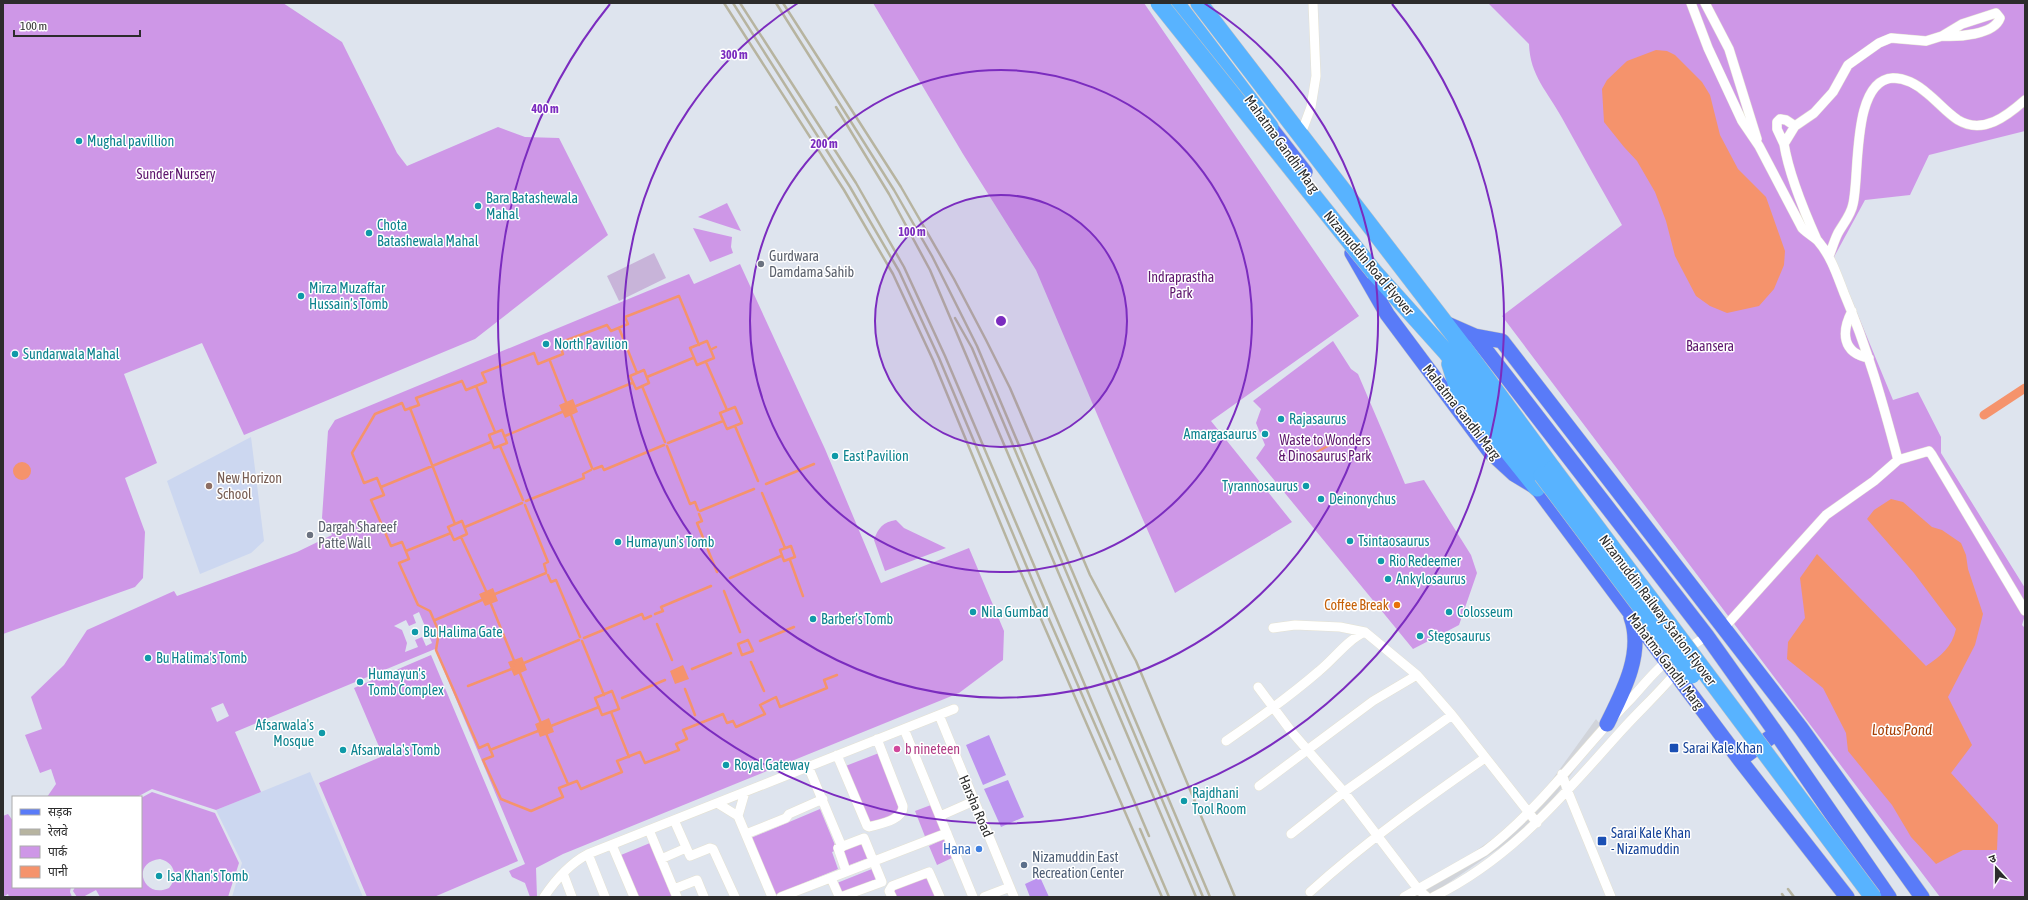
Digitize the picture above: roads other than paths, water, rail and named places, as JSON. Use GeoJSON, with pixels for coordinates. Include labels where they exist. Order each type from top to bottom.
{"type":"FeatureCollection","features":[{"type":"Feature","properties":{"kind":"highway","name":"Nizamuddin Road Flyover"},"geometry":{"type":"LineString","coordinates":[[1159,3],[1375,273],[1446,352]]}},
{"type":"Feature","properties":{"kind":"highway","name":"Mahatma Gandhi Marg"},"geometry":{"type":"LineString","coordinates":[[1176,3],[1270,127]]}},
{"type":"Feature","properties":{"kind":"highway"},"geometry":{"type":"LineString","coordinates":[[1200,3],[1228,40]]}},
{"type":"Feature","properties":{"kind":"highway"},"geometry":{"type":"LineString","coordinates":[[1205,3],[1228,40]]}},
{"type":"Feature","properties":{"kind":"highway","name":"Mahatma Gandhi Marg"},"geometry":{"type":"LineString","coordinates":[[1228,40],[1444,322]]}},
{"type":"Feature","properties":{"kind":"highway","name":"Nizamuddin Railway Station Flyover"},"geometry":{"type":"LineString","coordinates":[[1444,322],[1507,418],[1859,897]]}},
{"type":"Feature","properties":{"kind":"highway"},"geometry":{"type":"LineString","coordinates":[[1446,352],[1458,389],[1537,488]]}},
{"type":"Feature","properties":{"kind":"highway","name":"Nizamuddin Railway Station Flyover"},"geometry":{"type":"LineString","coordinates":[[1446,352],[1507,418],[1873,897]]}},
{"type":"Feature","properties":{"kind":"main road","name":"Mahatma Gandhi Marg"},"geometry":{"type":"LineString","coordinates":[[1270,127],[1309,178],[1387,314],[1490,452],[1514,474],[1537,488],[1740,760],[1847,897]]}},
{"type":"Feature","properties":{"kind":"main road","name":"Mahatma Gandhi Marg"},"geometry":{"type":"LineString","coordinates":[[1444,322],[1474,336],[1639,547],[1776,733],[1889,897]]}},
{"type":"Feature","properties":{"kind":"main road"},"geometry":{"type":"LineString","coordinates":[[1474,336],[1502,341],[1801,728],[1922,897]]}},
{"type":"Feature","properties":{"kind":"main road"},"geometry":{"type":"LineString","coordinates":[[1602,575],[1639,547]]}},
{"type":"Feature","properties":{"kind":"main road"},"geometry":{"type":"LineString","coordinates":[[1607,724],[1622,694],[1633,660],[1636,640],[1634,626],[1628,610]]}},
{"type":"Feature","properties":{"kind":"main road"},"geometry":{"type":"LineString","coordinates":[[1740,760],[1776,733]]}},
{"type":"Feature","properties":{"kind":"street"},"geometry":{"type":"LineString","coordinates":[[1301,134],[1311,107],[1315,83],[1312,3]]}},
{"type":"Feature","properties":{"kind":"street"},"geometry":{"type":"LineString","coordinates":[[1691,3],[1708,48],[1742,121],[1759,146],[1802,228],[1811,237],[1817,240]]}},
{"type":"Feature","properties":{"kind":"street"},"geometry":{"type":"LineString","coordinates":[[1705,3],[1729,49],[1759,146]]}},
{"type":"Feature","properties":{"kind":"street"},"geometry":{"type":"LineString","coordinates":[[1784,144],[1795,126],[1814,113],[1833,92],[1848,65],[1879,43],[1891,38],[1926,41],[1942,36],[1962,24],[1984,16],[1996,13],[2000,18],[1998,23],[1984,30],[1962,37],[1942,36]]}},
{"type":"Feature","properties":{"kind":"street"},"geometry":{"type":"LineString","coordinates":[[1829,256],[1837,234],[1854,203],[1858,138],[1870,94],[1879,84],[1893,78],[1908,81],[1919,86],[1958,120],[1969,125],[1992,123],[2009,114],[2025,100]]}},
{"type":"Feature","properties":{"kind":"street"},"geometry":{"type":"LineString","coordinates":[[1795,126],[1786,120],[1780,119],[1777,122],[1777,130],[1784,144],[1786,157],[1801,203],[1817,240],[1829,256],[1852,311],[1869,358],[1898,460]]}},
{"type":"Feature","properties":{"kind":"street"},"geometry":{"type":"LineString","coordinates":[[1852,311],[1845,324],[1844,333],[1851,351],[1860,356],[1869,358]]}},
{"type":"Feature","properties":{"kind":"street"},"geometry":{"type":"LineString","coordinates":[[1723,629],[1826,515],[1874,481],[1898,460],[1929,451],[2025,611]]}},
{"type":"Feature","properties":{"kind":"street"},"geometry":{"type":"LineString","coordinates":[[1273,628],[1295,625],[1340,627],[1366,632],[1417,675],[1452,715],[1485,758],[1529,810],[1537,823]]}},
{"type":"Feature","properties":{"kind":"street"},"geometry":{"type":"LineString","coordinates":[[1226,741],[1275,708],[1321,670],[1358,636],[1366,632]]}},
{"type":"Feature","properties":{"kind":"street"},"geometry":{"type":"LineString","coordinates":[[1404,897],[1485,851],[1498,842],[1607,724],[1706,636]]}},
{"type":"Feature","properties":{"kind":"street"},"geometry":{"type":"LineString","coordinates":[[1432,897],[1495,859],[1537,823],[1568,792],[1622,730],[1671,668],[1706,636]]}},
{"type":"Feature","properties":{"kind":"street"},"geometry":{"type":"LineString","coordinates":[[1259,786],[1373,701],[1417,675]]}},
{"type":"Feature","properties":{"kind":"street"},"geometry":{"type":"LineString","coordinates":[[1258,687],[1291,731],[1344,792],[1418,889],[1427,897]]}},
{"type":"Feature","properties":{"kind":"street"},"geometry":{"type":"LineString","coordinates":[[544,897],[563,873],[575,861],[588,854],[954,709]]}},
{"type":"Feature","properties":{"kind":"street","name":"Harsha Road"},"geometry":{"type":"LineString","coordinates":[[939,715],[1014,897]]}},
{"type":"Feature","properties":{"kind":"street"},"geometry":{"type":"LineString","coordinates":[[1291,834],[1344,792],[1452,715]]}},
{"type":"Feature","properties":{"kind":"street"},"geometry":{"type":"LineString","coordinates":[[904,729],[973,897]]}},
{"type":"Feature","properties":{"kind":"street"},"geometry":{"type":"LineString","coordinates":[[831,878],[840,896],[863,894],[882,881],[864,838],[864,833],[869,827],[899,815],[903,810],[877,739]]}},
{"type":"Feature","properties":{"kind":"street"},"geometry":{"type":"LineString","coordinates":[[837,755],[863,818],[869,827]]}},
{"type":"Feature","properties":{"kind":"street"},"geometry":{"type":"LineString","coordinates":[[1310,892],[1346,859],[1377,835],[1485,758]]}},
{"type":"Feature","properties":{"kind":"street"},"geometry":{"type":"LineString","coordinates":[[808,766],[823,798],[842,847]]}},
{"type":"Feature","properties":{"kind":"street"},"geometry":{"type":"LineString","coordinates":[[1562,774],[1611,897]]}},
{"type":"Feature","properties":{"kind":"street"},"geometry":{"type":"LineString","coordinates":[[738,816],[745,792]]}},
{"type":"Feature","properties":{"kind":"street"},"geometry":{"type":"LineString","coordinates":[[746,834],[786,818],[789,814],[823,798]]}},
{"type":"Feature","properties":{"kind":"street"},"geometry":{"type":"LineString","coordinates":[[940,816],[974,801]]}},
{"type":"Feature","properties":{"kind":"street"},"geometry":{"type":"LineString","coordinates":[[717,803],[738,816],[772,897]]}},
{"type":"Feature","properties":{"kind":"street"},"geometry":{"type":"LineString","coordinates":[[674,820],[690,856],[710,848],[713,849],[735,897]]}},
{"type":"Feature","properties":{"kind":"street"},"geometry":{"type":"LineString","coordinates":[[649,830],[676,893],[697,880],[704,897]]}},
{"type":"Feature","properties":{"kind":"street"},"geometry":{"type":"LineString","coordinates":[[781,897],[947,833]]}},
{"type":"Feature","properties":{"kind":"street"},"geometry":{"type":"LineString","coordinates":[[846,872],[838,848],[864,838]]}},
{"type":"Feature","properties":{"kind":"street"},"geometry":{"type":"LineString","coordinates":[[612,845],[634,897]]}},
{"type":"Feature","properties":{"kind":"street"},"geometry":{"type":"LineString","coordinates":[[661,859],[686,848]]}},
{"type":"Feature","properties":{"kind":"street"},"geometry":{"type":"LineString","coordinates":[[588,854],[605,897]]}},
{"type":"Feature","properties":{"kind":"street"},"geometry":{"type":"LineString","coordinates":[[892,897],[890,891],[892,886],[929,872],[940,897]]}},
{"type":"Feature","properties":{"kind":"street"},"geometry":{"type":"LineString","coordinates":[[563,873],[572,897]]}},
{"type":"Feature","properties":{"kind":"street"},"geometry":{"type":"LineString","coordinates":[[984,897],[1010,887]]}},
{"type":"Feature","properties":{"kind":"water"},"geometry":{"type":"Polygon","coordinates":[[[1656,50],[1667,51],[1675,55],[1702,82],[1710,95],[1720,135],[1738,169],[1766,197],[1785,251],[1784,265],[1774,289],[1759,306],[1727,313],[1710,306],[1696,296],[1675,256],[1666,221],[1655,192],[1637,161],[1604,122],[1602,89],[1607,80],[1627,61],[1656,50]]]}},
{"type":"Feature","properties":{"kind":"water"},"geometry":{"type":"Polygon","coordinates":[[[573,399],[578,412],[565,418],[559,405],[573,399]]]}},
{"type":"Feature","properties":{"kind":"water"},"geometry":{"type":"Polygon","coordinates":[[[22,462],[28,465],[31,471],[28,477],[22,480],[16,477],[13,471],[16,465],[22,462]]]}},
{"type":"Feature","properties":{"kind":"water","name":"Lotus Pond"},"geometry":{"type":"Polygon","coordinates":[[[1891,499],[1903,502],[1932,527],[1942,530],[1961,543],[1966,555],[1968,569],[1983,614],[1975,645],[1948,697],[1972,745],[1951,773],[1998,825],[1997,850],[1963,850],[1936,864],[1911,837],[1892,805],[1848,751],[1846,733],[1823,688],[1787,659],[1788,642],[1805,618],[1800,578],[1817,554],[1926,666],[1941,655],[1949,646],[1956,629],[1914,573],[1867,519],[1874,510],[1891,499]]]}},
{"type":"Feature","properties":{"kind":"water"},"geometry":{"type":"Polygon","coordinates":[[[493,588],[498,601],[485,606],[479,594],[493,588]]]}},
{"type":"Feature","properties":{"kind":"water"},"geometry":{"type":"Polygon","coordinates":[[[522,657],[527,670],[514,676],[508,662],[522,657]]]}},
{"type":"Feature","properties":{"kind":"water"},"geometry":{"type":"Polygon","coordinates":[[[683,665],[689,679],[675,684],[670,671],[683,665]]]}},
{"type":"Feature","properties":{"kind":"water"},"geometry":{"type":"Polygon","coordinates":[[[549,718],[554,732],[540,737],[535,724],[549,718]]]}},
{"type":"Feature","properties":{"kind":"waterway"},"geometry":{"type":"LineString","coordinates":[[699,345],[679,296],[625,317],[628,324],[611,331],[607,325],[559,343],[563,354],[538,364],[534,353],[482,373],[486,382],[466,390],[462,381],[416,398],[419,405],[405,410],[402,403],[375,414],[352,453],[364,483],[377,478],[384,495],[371,500],[391,546],[402,542],[409,559],[399,563],[418,605],[430,611],[439,632],[436,650],[479,748],[488,744],[493,756],[483,760],[501,799],[531,811],[563,797],[559,788],[577,781],[581,789],[622,772],[617,761],[640,752],[645,763],[679,750],[676,744],[687,739],[683,730],[723,714],[727,723],[733,721],[736,727],[765,714],[760,705],[776,697],[780,707],[827,688],[824,680],[837,675]]}},
{"type":"Feature","properties":{"kind":"waterway"},"geometry":{"type":"LineString","coordinates":[[619,328],[637,373]]}},
{"type":"Feature","properties":{"kind":"waterway"},"geometry":{"type":"LineString","coordinates":[[707,341],[714,358],[697,365],[690,348],[707,341]]}},
{"type":"Feature","properties":{"kind":"waterway"},"geometry":{"type":"LineString","coordinates":[[712,349],[716,347]]}},
{"type":"Feature","properties":{"kind":"waterway"},"geometry":{"type":"LineString","coordinates":[[647,377],[693,358]]}},
{"type":"Feature","properties":{"kind":"waterway"},"geometry":{"type":"LineString","coordinates":[[550,361],[566,402]]}},
{"type":"Feature","properties":{"kind":"waterway"},"geometry":{"type":"LineString","coordinates":[[706,362],[727,410]]}},
{"type":"Feature","properties":{"kind":"waterway"},"geometry":{"type":"LineString","coordinates":[[644,370],[649,383],[636,389],[630,376],[644,370]]}},
{"type":"Feature","properties":{"kind":"waterway"},"geometry":{"type":"LineString","coordinates":[[576,406],[632,383]]}},
{"type":"Feature","properties":{"kind":"waterway"},"geometry":{"type":"LineString","coordinates":[[476,386],[495,432]]}},
{"type":"Feature","properties":{"kind":"waterway"},"geometry":{"type":"LineString","coordinates":[[642,386],[665,442]]}},
{"type":"Feature","properties":{"kind":"waterway"},"geometry":{"type":"LineString","coordinates":[[1984,415],[2025,388]]}},
{"type":"Feature","properties":{"kind":"waterway"},"geometry":{"type":"LineString","coordinates":[[735,407],[742,423],[727,429],[720,413],[735,407]]}},
{"type":"Feature","properties":{"kind":"waterway"},"geometry":{"type":"LineString","coordinates":[[410,408],[455,524]]}},
{"type":"Feature","properties":{"kind":"waterway"},"geometry":{"type":"LineString","coordinates":[[505,436],[562,412]]}},
{"type":"Feature","properties":{"kind":"waterway"},"geometry":{"type":"LineString","coordinates":[[571,415],[592,468]]}},
{"type":"Feature","properties":{"kind":"waterway"},"geometry":{"type":"LineString","coordinates":[[668,443],[723,421]]}},
{"type":"Feature","properties":{"kind":"waterway"},"geometry":{"type":"LineString","coordinates":[[735,426],[758,481]]}},
{"type":"Feature","properties":{"kind":"waterway"},"geometry":{"type":"LineString","coordinates":[[502,430],[507,443],[494,448],[489,435],[502,430]]}},
{"type":"Feature","properties":{"kind":"waterway"},"geometry":{"type":"LineString","coordinates":[[381,487],[491,442]]}},
{"type":"Feature","properties":{"kind":"waterway"},"geometry":{"type":"LineString","coordinates":[[1308,457],[1333,443]]}},
{"type":"Feature","properties":{"kind":"waterway"},"geometry":{"type":"LineString","coordinates":[[594,469],[602,466],[604,470],[664,445]]}},
{"type":"Feature","properties":{"kind":"waterway"},"geometry":{"type":"LineString","coordinates":[[500,446],[523,500]]}},
{"type":"Feature","properties":{"kind":"waterway"},"geometry":{"type":"LineString","coordinates":[[667,446],[690,504],[695,502],[698,510]]}},
{"type":"Feature","properties":{"kind":"waterway"},"geometry":{"type":"LineString","coordinates":[[766,484],[814,464]]}},
{"type":"Feature","properties":{"kind":"waterway"},"geometry":{"type":"LineString","coordinates":[[526,501],[584,478],[583,474],[591,470]]}},
{"type":"Feature","properties":{"kind":"waterway"},"geometry":{"type":"LineString","coordinates":[[700,511],[754,489]]}},
{"type":"Feature","properties":{"kind":"waterway"},"geometry":{"type":"LineString","coordinates":[[762,493],[785,548]]}},
{"type":"Feature","properties":{"kind":"waterway"},"geometry":{"type":"LineString","coordinates":[[465,527],[522,503]]}},
{"type":"Feature","properties":{"kind":"waterway"},"geometry":{"type":"LineString","coordinates":[[525,505],[548,562],[544,564],[546,571]]}},
{"type":"Feature","properties":{"kind":"waterway"},"geometry":{"type":"LineString","coordinates":[[699,514],[702,521],[697,523],[717,572]]}},
{"type":"Feature","properties":{"kind":"waterway"},"geometry":{"type":"LineString","coordinates":[[462,521],[467,534],[454,540],[448,527],[462,521]]}},
{"type":"Feature","properties":{"kind":"waterway"},"geometry":{"type":"LineString","coordinates":[[406,551],[451,533]]}},
{"type":"Feature","properties":{"kind":"waterway"},"geometry":{"type":"LineString","coordinates":[[461,537],[486,591]]}},
{"type":"Feature","properties":{"kind":"waterway"},"geometry":{"type":"LineString","coordinates":[[791,546],[795,557],[784,561],[780,550],[791,546]]}},
{"type":"Feature","properties":{"kind":"waterway"},"geometry":{"type":"LineString","coordinates":[[730,578],[781,556]]}},
{"type":"Feature","properties":{"kind":"waterway"},"geometry":{"type":"LineString","coordinates":[[790,560],[803,596]]}},
{"type":"Feature","properties":{"kind":"waterway"},"geometry":{"type":"LineString","coordinates":[[495,594],[546,573]]}},
{"type":"Feature","properties":{"kind":"waterway"},"geometry":{"type":"LineString","coordinates":[[548,575],[551,582],[556,580],[580,637]]}},
{"type":"Feature","properties":{"kind":"waterway"},"geometry":{"type":"LineString","coordinates":[[655,614],[663,611],[661,607],[711,586]]}},
{"type":"Feature","properties":{"kind":"waterway"},"geometry":{"type":"LineString","coordinates":[[724,591],[740,632]]}},
{"type":"Feature","properties":{"kind":"waterway"},"geometry":{"type":"LineString","coordinates":[[435,620],[482,600]]}},
{"type":"Feature","properties":{"kind":"waterway"},"geometry":{"type":"LineString","coordinates":[[491,604],[515,663]]}},
{"type":"Feature","properties":{"kind":"waterway"},"geometry":{"type":"LineString","coordinates":[[584,638],[642,614],[644,619],[651,616]]}},
{"type":"Feature","properties":{"kind":"waterway"},"geometry":{"type":"LineString","coordinates":[[657,624],[672,660]]}},
{"type":"Feature","properties":{"kind":"waterway"},"geometry":{"type":"LineString","coordinates":[[760,641],[794,627]]}},
{"type":"Feature","properties":{"kind":"waterway"},"geometry":{"type":"LineString","coordinates":[[524,663],[579,640]]}},
{"type":"Feature","properties":{"kind":"waterway"},"geometry":{"type":"LineString","coordinates":[[748,640],[753,651],[742,655],[738,644],[748,640]]}},
{"type":"Feature","properties":{"kind":"waterway"},"geometry":{"type":"LineString","coordinates":[[582,641],[604,695]]}},
{"type":"Feature","properties":{"kind":"waterway"},"geometry":{"type":"LineString","coordinates":[[692,669],[731,653]]}},
{"type":"Feature","properties":{"kind":"waterway"},"geometry":{"type":"LineString","coordinates":[[751,662],[764,691]]}},
{"type":"Feature","properties":{"kind":"waterway"},"geometry":{"type":"LineString","coordinates":[[468,686],[514,668]]}},
{"type":"Feature","properties":{"kind":"waterway"},"geometry":{"type":"LineString","coordinates":[[519,671],[541,723]]}},
{"type":"Feature","properties":{"kind":"waterway"},"geometry":{"type":"LineString","coordinates":[[622,698],[665,680]]}},
{"type":"Feature","properties":{"kind":"waterway"},"geometry":{"type":"LineString","coordinates":[[685,689],[695,715]]}},
{"type":"Feature","properties":{"kind":"waterway"},"geometry":{"type":"LineString","coordinates":[[612,691],[619,709],[602,715],[595,698],[612,691]]}},
{"type":"Feature","properties":{"kind":"waterway"},"geometry":{"type":"LineString","coordinates":[[551,726],[599,707]]}},
{"type":"Feature","properties":{"kind":"waterway"},"geometry":{"type":"LineString","coordinates":[[611,712],[629,757]]}},
{"type":"Feature","properties":{"kind":"waterway"},"geometry":{"type":"LineString","coordinates":[[490,750],[538,731]]}},
{"type":"Feature","properties":{"kind":"waterway"},"geometry":{"type":"LineString","coordinates":[[545,731],[568,784]]}},
{"type":"Feature","properties":{"kind":"railway"},"geometry":{"type":"LineString","coordinates":[[724,3],[844,190],[893,274],[933,360],[1021,573],[1162,897]]}},
{"type":"Feature","properties":{"kind":"railway"},"geometry":{"type":"LineString","coordinates":[[733,3],[850,187],[899,271],[939,358],[1039,596],[1110,759]]}},
{"type":"Feature","properties":{"kind":"railway"},"geometry":{"type":"LineString","coordinates":[[740,3],[856,183],[904,267],[945,356],[1149,836]]}},
{"type":"Feature","properties":{"kind":"railway"},"geometry":{"type":"LineString","coordinates":[[776,3],[894,190],[932,256],[977,346],[1210,897]]}},
{"type":"Feature","properties":{"kind":"railway"},"geometry":{"type":"LineString","coordinates":[[783,3],[901,187],[954,279],[986,340],[1010,388],[1090,575],[1136,661],[1235,897]]}},
{"type":"Feature","properties":{"kind":"railway"},"geometry":{"type":"LineString","coordinates":[[836,107],[889,194],[930,270],[1196,897]]}},
{"type":"Feature","properties":{"kind":"railway"},"geometry":{"type":"LineString","coordinates":[[955,318],[972,348],[1203,897]]}},
{"type":"Feature","properties":{"kind":"railway"},"geometry":{"type":"LineString","coordinates":[[1140,829],[1169,897]]}},
{"type":"Feature","properties":{"kind":"railway"},"geometry":{"type":"LineString","coordinates":[[1788,889],[1794,897]]}},
{"type":"Feature","properties":{"kind":"place","name":"Mughal pavillion"},"geometry":{"type":"Point","coordinates":[79,141]}},
{"type":"Feature","properties":{"kind":"place","name":"Bara Batashewala Mahal"},"geometry":{"type":"Point","coordinates":[478,206]}},
{"type":"Feature","properties":{"kind":"place","name":"Chota Batashewala Mahal"},"geometry":{"type":"Point","coordinates":[369,233]}},
{"type":"Feature","properties":{"kind":"place","name":"Gurdwara Damdama Sahib"},"geometry":{"type":"Point","coordinates":[761,264]}},
{"type":"Feature","properties":{"kind":"place","name":"Mirza Muzaffar Hussain’s Tomb"},"geometry":{"type":"Point","coordinates":[301,296]}},
{"type":"Feature","properties":{"kind":"place","name":"North Pavilion"},"geometry":{"type":"Point","coordinates":[546,344]}},
{"type":"Feature","properties":{"kind":"place","name":"Sundarwala Mahal"},"geometry":{"type":"Point","coordinates":[15,354]}},
{"type":"Feature","properties":{"kind":"place","name":"Rajasaurus"},"geometry":{"type":"Point","coordinates":[1281,419]}},
{"type":"Feature","properties":{"kind":"place","name":"Amargasaurus"},"geometry":{"type":"Point","coordinates":[1265,434]}},
{"type":"Feature","properties":{"kind":"place","name":"East Pavilion"},"geometry":{"type":"Point","coordinates":[835,456]}},
{"type":"Feature","properties":{"kind":"place","name":"New Horizon School"},"geometry":{"type":"Point","coordinates":[209,486]}},
{"type":"Feature","properties":{"kind":"place","name":"Tyrannosaurus"},"geometry":{"type":"Point","coordinates":[1306,486]}},
{"type":"Feature","properties":{"kind":"place","name":"Deinonychus"},"geometry":{"type":"Point","coordinates":[1321,499]}},
{"type":"Feature","properties":{"kind":"place","name":"Dargah Shareef Patte Wall"},"geometry":{"type":"Point","coordinates":[310,535]}},
{"type":"Feature","properties":{"kind":"place","name":"Tsintaosaurus"},"geometry":{"type":"Point","coordinates":[1350,541]}},
{"type":"Feature","properties":{"kind":"place","name":"Humayun's Tomb"},"geometry":{"type":"Point","coordinates":[618,542]}},
{"type":"Feature","properties":{"kind":"place","name":"Rio Redeemer"},"geometry":{"type":"Point","coordinates":[1381,561]}},
{"type":"Feature","properties":{"kind":"place","name":"Ankylosaurus"},"geometry":{"type":"Point","coordinates":[1388,579]}},
{"type":"Feature","properties":{"kind":"place","name":"Coffee Break"},"geometry":{"type":"Point","coordinates":[1397,605]}},
{"type":"Feature","properties":{"kind":"place","name":"Nila Gumbad"},"geometry":{"type":"Point","coordinates":[973,612]}},
{"type":"Feature","properties":{"kind":"place","name":"Colosseum"},"geometry":{"type":"Point","coordinates":[1449,612]}},
{"type":"Feature","properties":{"kind":"place","name":"Barber's Tomb"},"geometry":{"type":"Point","coordinates":[813,619]}},
{"type":"Feature","properties":{"kind":"place","name":"Bu Halima Gate"},"geometry":{"type":"Point","coordinates":[415,632]}},
{"type":"Feature","properties":{"kind":"place","name":"Stegosaurus"},"geometry":{"type":"Point","coordinates":[1420,636]}},
{"type":"Feature","properties":{"kind":"place","name":"Bu Halima's Tomb"},"geometry":{"type":"Point","coordinates":[148,658]}},
{"type":"Feature","properties":{"kind":"place","name":"Humayun's Tomb Complex"},"geometry":{"type":"Point","coordinates":[360,682]}},
{"type":"Feature","properties":{"kind":"place","name":"Afsarwala's Mosque"},"geometry":{"type":"Point","coordinates":[322,733]}},
{"type":"Feature","properties":{"kind":"place","name":"Sarai Kale Khan"},"geometry":{"type":"Point","coordinates":[1674,748]}},
{"type":"Feature","properties":{"kind":"place","name":"b nineteen"},"geometry":{"type":"Point","coordinates":[897,749]}},
{"type":"Feature","properties":{"kind":"place","name":"Afsarwala's Tomb"},"geometry":{"type":"Point","coordinates":[343,750]}},
{"type":"Feature","properties":{"kind":"place","name":"Royal Gateway"},"geometry":{"type":"Point","coordinates":[726,765]}},
{"type":"Feature","properties":{"kind":"place","name":"Rajdhani Tool Room"},"geometry":{"type":"Point","coordinates":[1184,801]}},
{"type":"Feature","properties":{"kind":"place","name":"Sarai Kale Khan - Nizamuddin"},"geometry":{"type":"Point","coordinates":[1602,841]}},
{"type":"Feature","properties":{"kind":"place","name":"Hana"},"geometry":{"type":"Point","coordinates":[979,849]}},
{"type":"Feature","properties":{"kind":"place","name":"Nizamuddin East Recreation Center"},"geometry":{"type":"Point","coordinates":[1024,865]}},
{"type":"Feature","properties":{"kind":"place","name":"Isa Khan's Tomb"},"geometry":{"type":"Point","coordinates":[159,876]}},
{"type":"Feature","properties":{"kind":"park label","name":"Sunder Nursery"},"geometry":{"type":"Point","coordinates":[176,174]}},
{"type":"Feature","properties":{"kind":"park label","name":"Indraprastha Park"},"geometry":{"type":"Point","coordinates":[1181,286]}},
{"type":"Feature","properties":{"kind":"park label","name":"Baansera"},"geometry":{"type":"Point","coordinates":[1710,346]}},
{"type":"Feature","properties":{"kind":"park label","name":"Waste to Wonders & Dinosaurus Park"},"geometry":{"type":"Point","coordinates":[1325,448]}}]}
